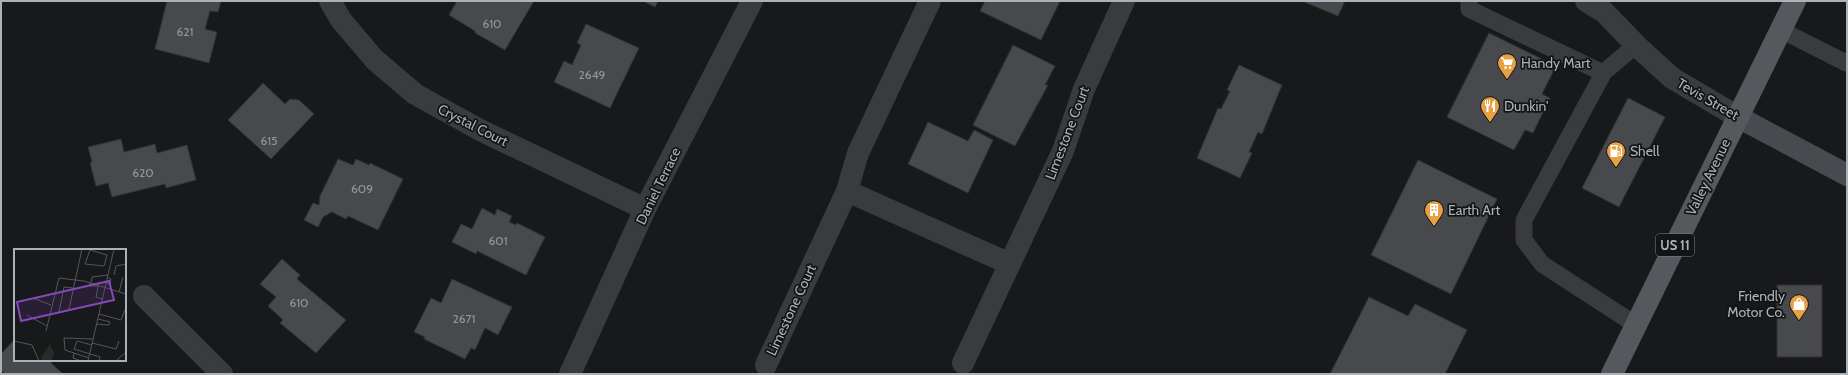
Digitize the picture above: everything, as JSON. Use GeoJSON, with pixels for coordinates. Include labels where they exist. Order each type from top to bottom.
{"type":"FeatureCollection","features":[{"type":"Feature","properties":{"kind":"main road","name":"Valley Avenue"},"geometry":{"type":"LineString","coordinates":[[1612,374],[1795,1]]}},
{"type":"Feature","properties":{"kind":"street","name":"Crystal Court"},"geometry":{"type":"LineString","coordinates":[[330,1],[341,20],[375,60],[415,94],[480,130],[645,209]]}},
{"type":"Feature","properties":{"kind":"street","name":"Daniel Terrace"},"geometry":{"type":"LineString","coordinates":[[570,374],[645,209],[752,1]]}},
{"type":"Feature","properties":{"kind":"street","name":"Limestone Court"},"geometry":{"type":"LineString","coordinates":[[766,365],[847,191],[858,153],[930,1]]}},
{"type":"Feature","properties":{"kind":"street","name":"Limestone Court"},"geometry":{"type":"LineString","coordinates":[[963,364],[1063,151],[1084,89],[1124,1]]}},
{"type":"Feature","properties":{"kind":"street","name":"Tevis Street"},"geometry":{"type":"LineString","coordinates":[[1586,1],[1604,12],[1636,45],[1672,78],[1738,117],[1847,175]]}},
{"type":"Feature","properties":{"kind":"street"},"geometry":{"type":"LineString","coordinates":[[847,191],[1010,264]]}},
{"type":"Feature","properties":{"kind":"street"},"geometry":{"type":"LineString","coordinates":[[144,296],[222,374]]}},
{"type":"Feature","properties":{"kind":"lane"},"geometry":{"type":"LineString","coordinates":[[1469,1],[1469,10],[1604,72]]}},
{"type":"Feature","properties":{"kind":"lane"},"geometry":{"type":"LineString","coordinates":[[1780,30],[1847,62]]}},
{"type":"Feature","properties":{"kind":"lane"},"geometry":{"type":"LineString","coordinates":[[1636,45],[1604,72],[1524,220],[1524,240],[1542,264],[1636,325]]}},
{"type":"Feature","properties":{"kind":"building"},"geometry":{"type":"Polygon","coordinates":[[[167,1],[221,1],[218,12],[210,11],[205,29],[217,32],[209,63],[155,49],[167,1]]]}},
{"type":"Feature","properties":{"kind":"building"},"geometry":{"type":"Polygon","coordinates":[[[457,1],[534,1],[505,50],[475,33],[475,31],[449,15],[457,1]]]}},
{"type":"Feature","properties":{"kind":"building"},"geometry":{"type":"Polygon","coordinates":[[[643,1],[658,1],[655,7],[643,1]]]}},
{"type":"Feature","properties":{"kind":"building"},"geometry":{"type":"Polygon","coordinates":[[[985,1],[1060,1],[1041,40],[980,11],[985,1]]]}},
{"type":"Feature","properties":{"kind":"building"},"geometry":{"type":"Polygon","coordinates":[[[1302,1],[1345,1],[1338,16],[1302,1]]]}},
{"type":"Feature","properties":{"kind":"building"},"geometry":{"type":"Polygon","coordinates":[[[586,24],[639,48],[610,108],[554,82],[564,61],[572,65],[581,45],[577,43],[586,24]]]}},
{"type":"Feature","properties":{"kind":"building","name":"Handy Mart"},"geometry":{"type":"Polygon","coordinates":[[[1489,33],[1556,66],[1542,94],[1550,98],[1533,133],[1525,130],[1514,150],[1447,117],[1489,33]]]}},
{"type":"Feature","properties":{"kind":"building"},"geometry":{"type":"Polygon","coordinates":[[[1013,45],[1055,66],[1045,85],[1048,85],[1015,146],[973,125],[1013,45]]]}},
{"type":"Feature","properties":{"kind":"building"},"geometry":{"type":"Polygon","coordinates":[[[1239,65],[1282,85],[1262,134],[1258,132],[1249,152],[1252,153],[1240,178],[1197,158],[1218,108],[1221,109],[1230,91],[1227,90],[1239,65]]]}},
{"type":"Feature","properties":{"kind":"building"},"geometry":{"type":"Polygon","coordinates":[[[263,83],[285,104],[290,99],[299,100],[314,114],[271,159],[228,120],[263,83]]]}},
{"type":"Feature","properties":{"kind":"building"},"geometry":{"type":"Polygon","coordinates":[[[1628,98],[1665,117],[1619,207],[1582,188],[1628,98]]]}},
{"type":"Feature","properties":{"kind":"building"},"geometry":{"type":"Polygon","coordinates":[[[928,122],[968,141],[974,130],[993,140],[968,193],[908,164],[928,122]]]}},
{"type":"Feature","properties":{"kind":"building"},"geometry":{"type":"Polygon","coordinates":[[[121,139],[124,152],[155,144],[157,153],[187,145],[196,180],[166,188],[165,184],[112,197],[108,183],[96,186],[90,163],[92,162],[88,147],[121,139]]]}},
{"type":"Feature","properties":{"kind":"building"},"geometry":{"type":"Polygon","coordinates":[[[338,159],[353,165],[356,159],[369,165],[370,163],[403,179],[378,230],[348,216],[346,219],[332,212],[323,217],[318,227],[304,220],[313,203],[319,205],[320,196],[338,159]]]}},
{"type":"Feature","properties":{"kind":"building","name":"Earth Art"},"geometry":{"type":"Polygon","coordinates":[[[1418,160],[1497,199],[1451,294],[1371,255],[1418,160]]]}},
{"type":"Feature","properties":{"kind":"building"},"geometry":{"type":"Polygon","coordinates":[[[482,208],[495,215],[497,209],[512,216],[509,222],[516,225],[517,223],[545,237],[526,275],[477,251],[476,254],[452,242],[461,224],[472,229],[482,208]]]}},
{"type":"Feature","properties":{"kind":"building"},"geometry":{"type":"Polygon","coordinates":[[[282,259],[300,275],[297,279],[346,320],[316,353],[280,323],[283,320],[268,306],[276,297],[260,284],[282,259]]]}},
{"type":"Feature","properties":{"kind":"building"},"geometry":{"type":"Polygon","coordinates":[[[452,279],[512,307],[498,335],[485,328],[475,350],[471,348],[465,359],[424,339],[425,337],[414,332],[431,298],[441,303],[452,279]]]}},
{"type":"Feature","properties":{"kind":"building","name":"Friendly Motor Co."},"geometry":{"type":"Polygon","coordinates":[[[1777,285],[1822,285],[1822,357],[1777,357],[1777,285]]]}},
{"type":"Feature","properties":{"kind":"building"},"geometry":{"type":"Polygon","coordinates":[[[1369,297],[1408,316],[1415,304],[1467,330],[1445,374],[1330,374],[1369,297]]]}},
{"type":"Feature","properties":{"kind":"building"},"geometry":{"type":"Polygon","coordinates":[[[14,340],[14,361],[53,361],[51,363],[63,374],[5,374],[1,370],[1,354],[14,340]]]}},
{"type":"Feature","properties":{"kind":"place","name":"Handy Mart"},"geometry":{"type":"Point","coordinates":[1507,80]}},
{"type":"Feature","properties":{"kind":"place","name":"Dunkin'"},"geometry":{"type":"Point","coordinates":[1490,123]}},
{"type":"Feature","properties":{"kind":"place","name":"Shell"},"geometry":{"type":"Point","coordinates":[1616,168]}},
{"type":"Feature","properties":{"kind":"place","name":"Earth Art"},"geometry":{"type":"Point","coordinates":[1434,227]}},
{"type":"Feature","properties":{"kind":"place","name":"Friendly Motor Co."},"geometry":{"type":"Point","coordinates":[1799,321]}}]}
